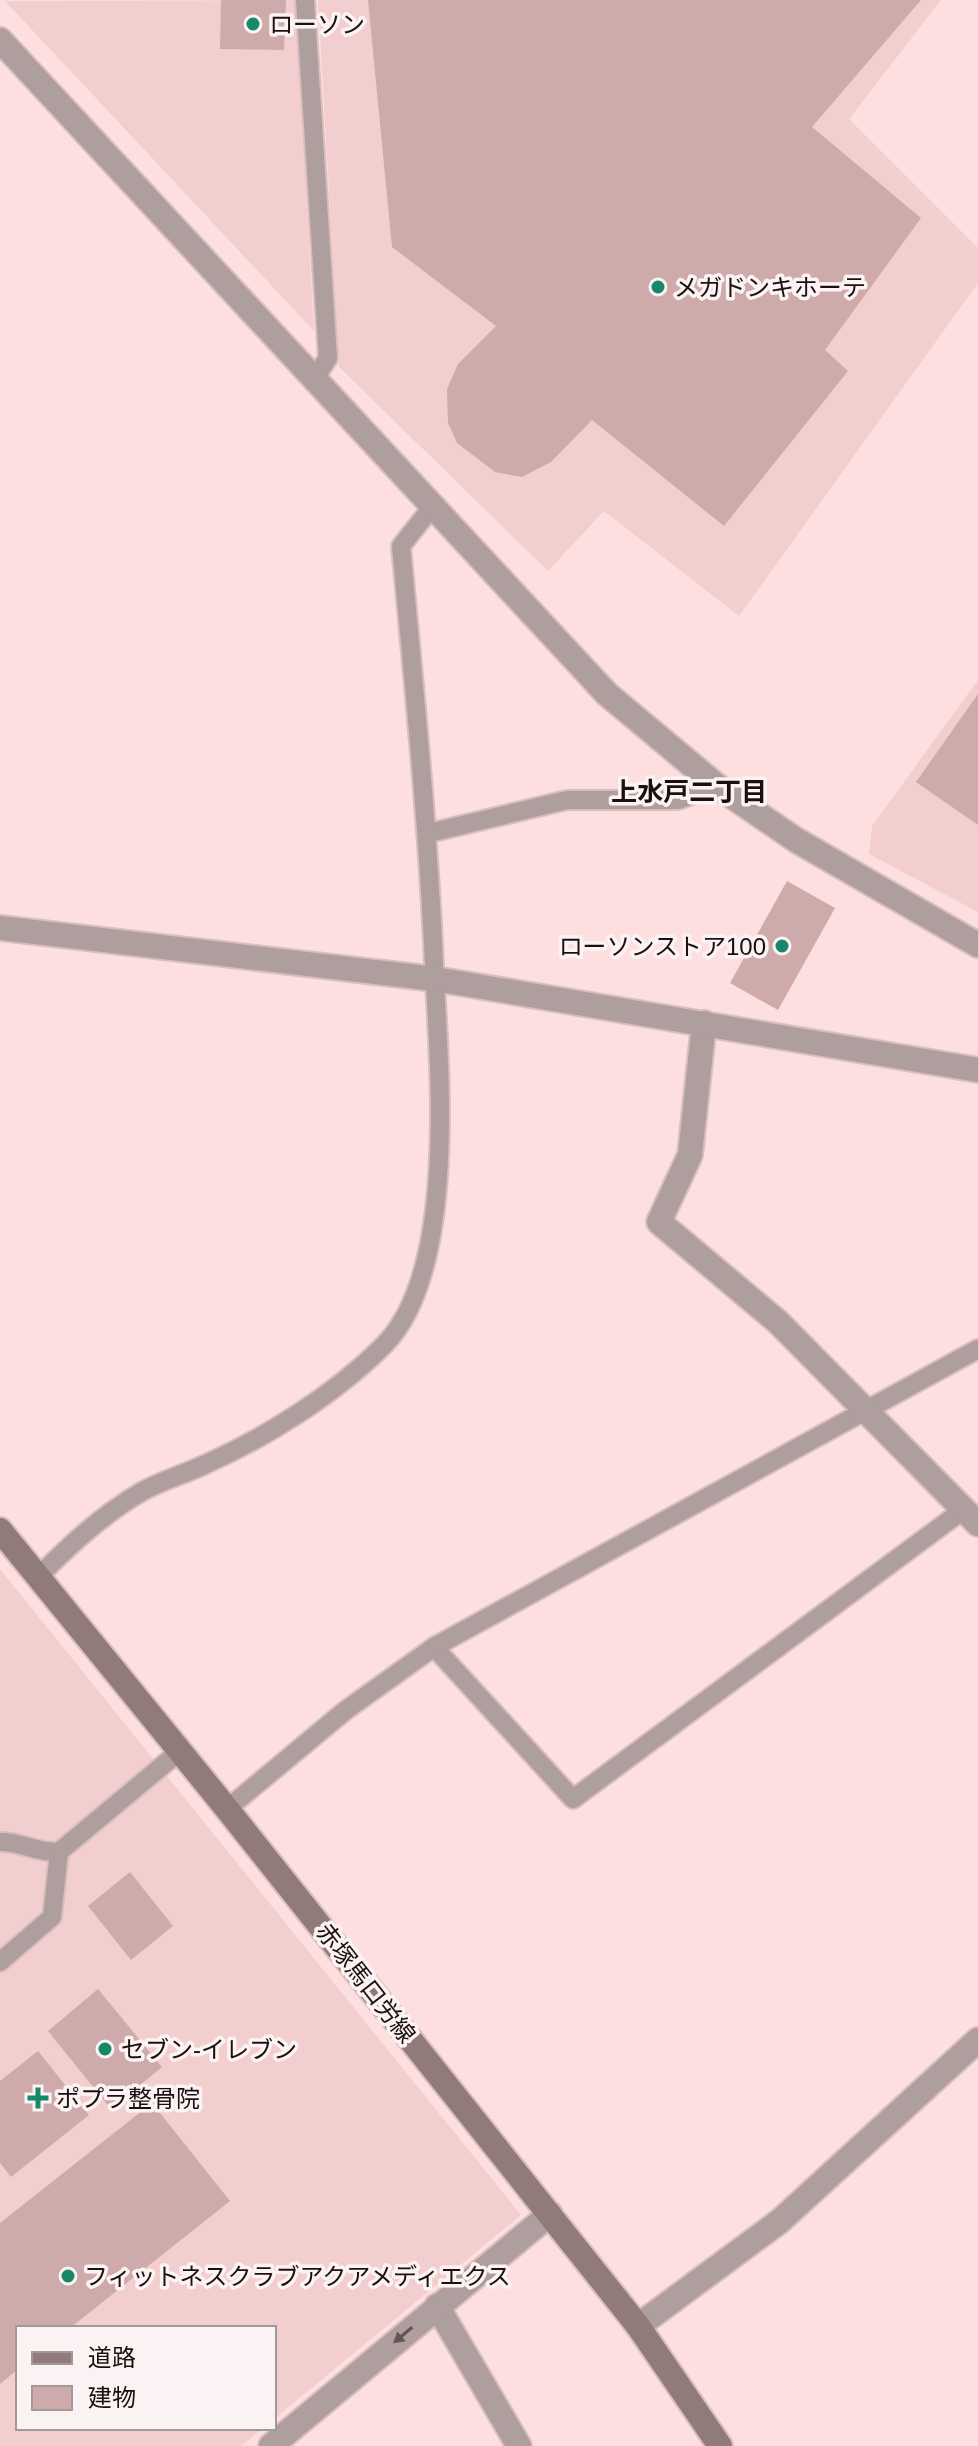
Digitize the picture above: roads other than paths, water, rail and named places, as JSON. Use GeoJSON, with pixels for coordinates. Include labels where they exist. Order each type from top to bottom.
{"type":"FeatureCollection","features":[{"type":"Feature","properties":{"kind":"main road","name":"赤塚馬口労線"},"geometry":{"type":"LineString","coordinates":[[0,1530],[550,2214],[638,2326],[720,2446]]}},
{"type":"Feature","properties":{"kind":"street"},"geometry":{"type":"LineString","coordinates":[[0,40],[607,694],[717,786],[796,840],[978,945]]}},
{"type":"Feature","properties":{"kind":"street"},"geometry":{"type":"LineString","coordinates":[[0,928],[435,979],[978,1070]]}},
{"type":"Feature","properties":{"kind":"street"},"geometry":{"type":"LineString","coordinates":[[704,1023],[690,1155],[659,1222],[778,1322],[971,1517]]}},
{"type":"Feature","properties":{"kind":"street"},"geometry":{"type":"LineString","coordinates":[[638,2326],[780,2221],[978,2040]]}},
{"type":"Feature","properties":{"kind":"street"},"geometry":{"type":"LineString","coordinates":[[271,2446],[550,2214]]}},
{"type":"Feature","properties":{"kind":"street"},"geometry":{"type":"LineString","coordinates":[[437,2306],[519,2446]]}},
{"type":"Feature","properties":{"kind":"lane"},"geometry":{"type":"LineString","coordinates":[[305,0],[328,358],[315,378]]}},
{"type":"Feature","properties":{"kind":"lane"},"geometry":{"type":"LineString","coordinates":[[38,1577],[84,1530],[143,1491],[277,1428],[387,1342],[410,1307],[424,1269],[434,1207],[440,1138],[429,833],[401,546],[433,506]]}},
{"type":"Feature","properties":{"kind":"lane"},"geometry":{"type":"LineString","coordinates":[[429,833],[567,800],[678,800],[717,786]]}},
{"type":"Feature","properties":{"kind":"lane"},"geometry":{"type":"LineString","coordinates":[[227,1809],[346,1710],[434,1647],[978,1349]]}},
{"type":"Feature","properties":{"kind":"lane"},"geometry":{"type":"LineString","coordinates":[[434,1647],[573,1799],[971,1517]]}},
{"type":"Feature","properties":{"kind":"lane"},"geometry":{"type":"LineString","coordinates":[[0,1842],[13,1842],[40,1853],[59,1852],[180,1751]]}},
{"type":"Feature","properties":{"kind":"lane"},"geometry":{"type":"LineString","coordinates":[[0,1962],[52,1917],[59,1852]]}},
{"type":"Feature","properties":{"kind":"place","name":"ローソン"},"geometry":{"type":"Point","coordinates":[253,24]}},
{"type":"Feature","properties":{"kind":"place","name":"メガドンキホーテ"},"geometry":{"type":"Point","coordinates":[658,287]}},
{"type":"Feature","properties":{"kind":"place","name":"ローソンストア100"},"geometry":{"type":"Point","coordinates":[782,946]}},
{"type":"Feature","properties":{"kind":"place","name":"セブン-イレブン"},"geometry":{"type":"Point","coordinates":[105,2049]}},
{"type":"Feature","properties":{"kind":"place","name":"ポプラ整骨院"},"geometry":{"type":"Point","coordinates":[38,2098]}},
{"type":"Feature","properties":{"kind":"place","name":"フィットネスクラブアクアメディエクス"},"geometry":{"type":"Point","coordinates":[68,2276]}},
{"type":"Feature","properties":{"kind":"district","name":"上水戸二丁目"},"geometry":{"type":"Point","coordinates":[689,792]}}]}
